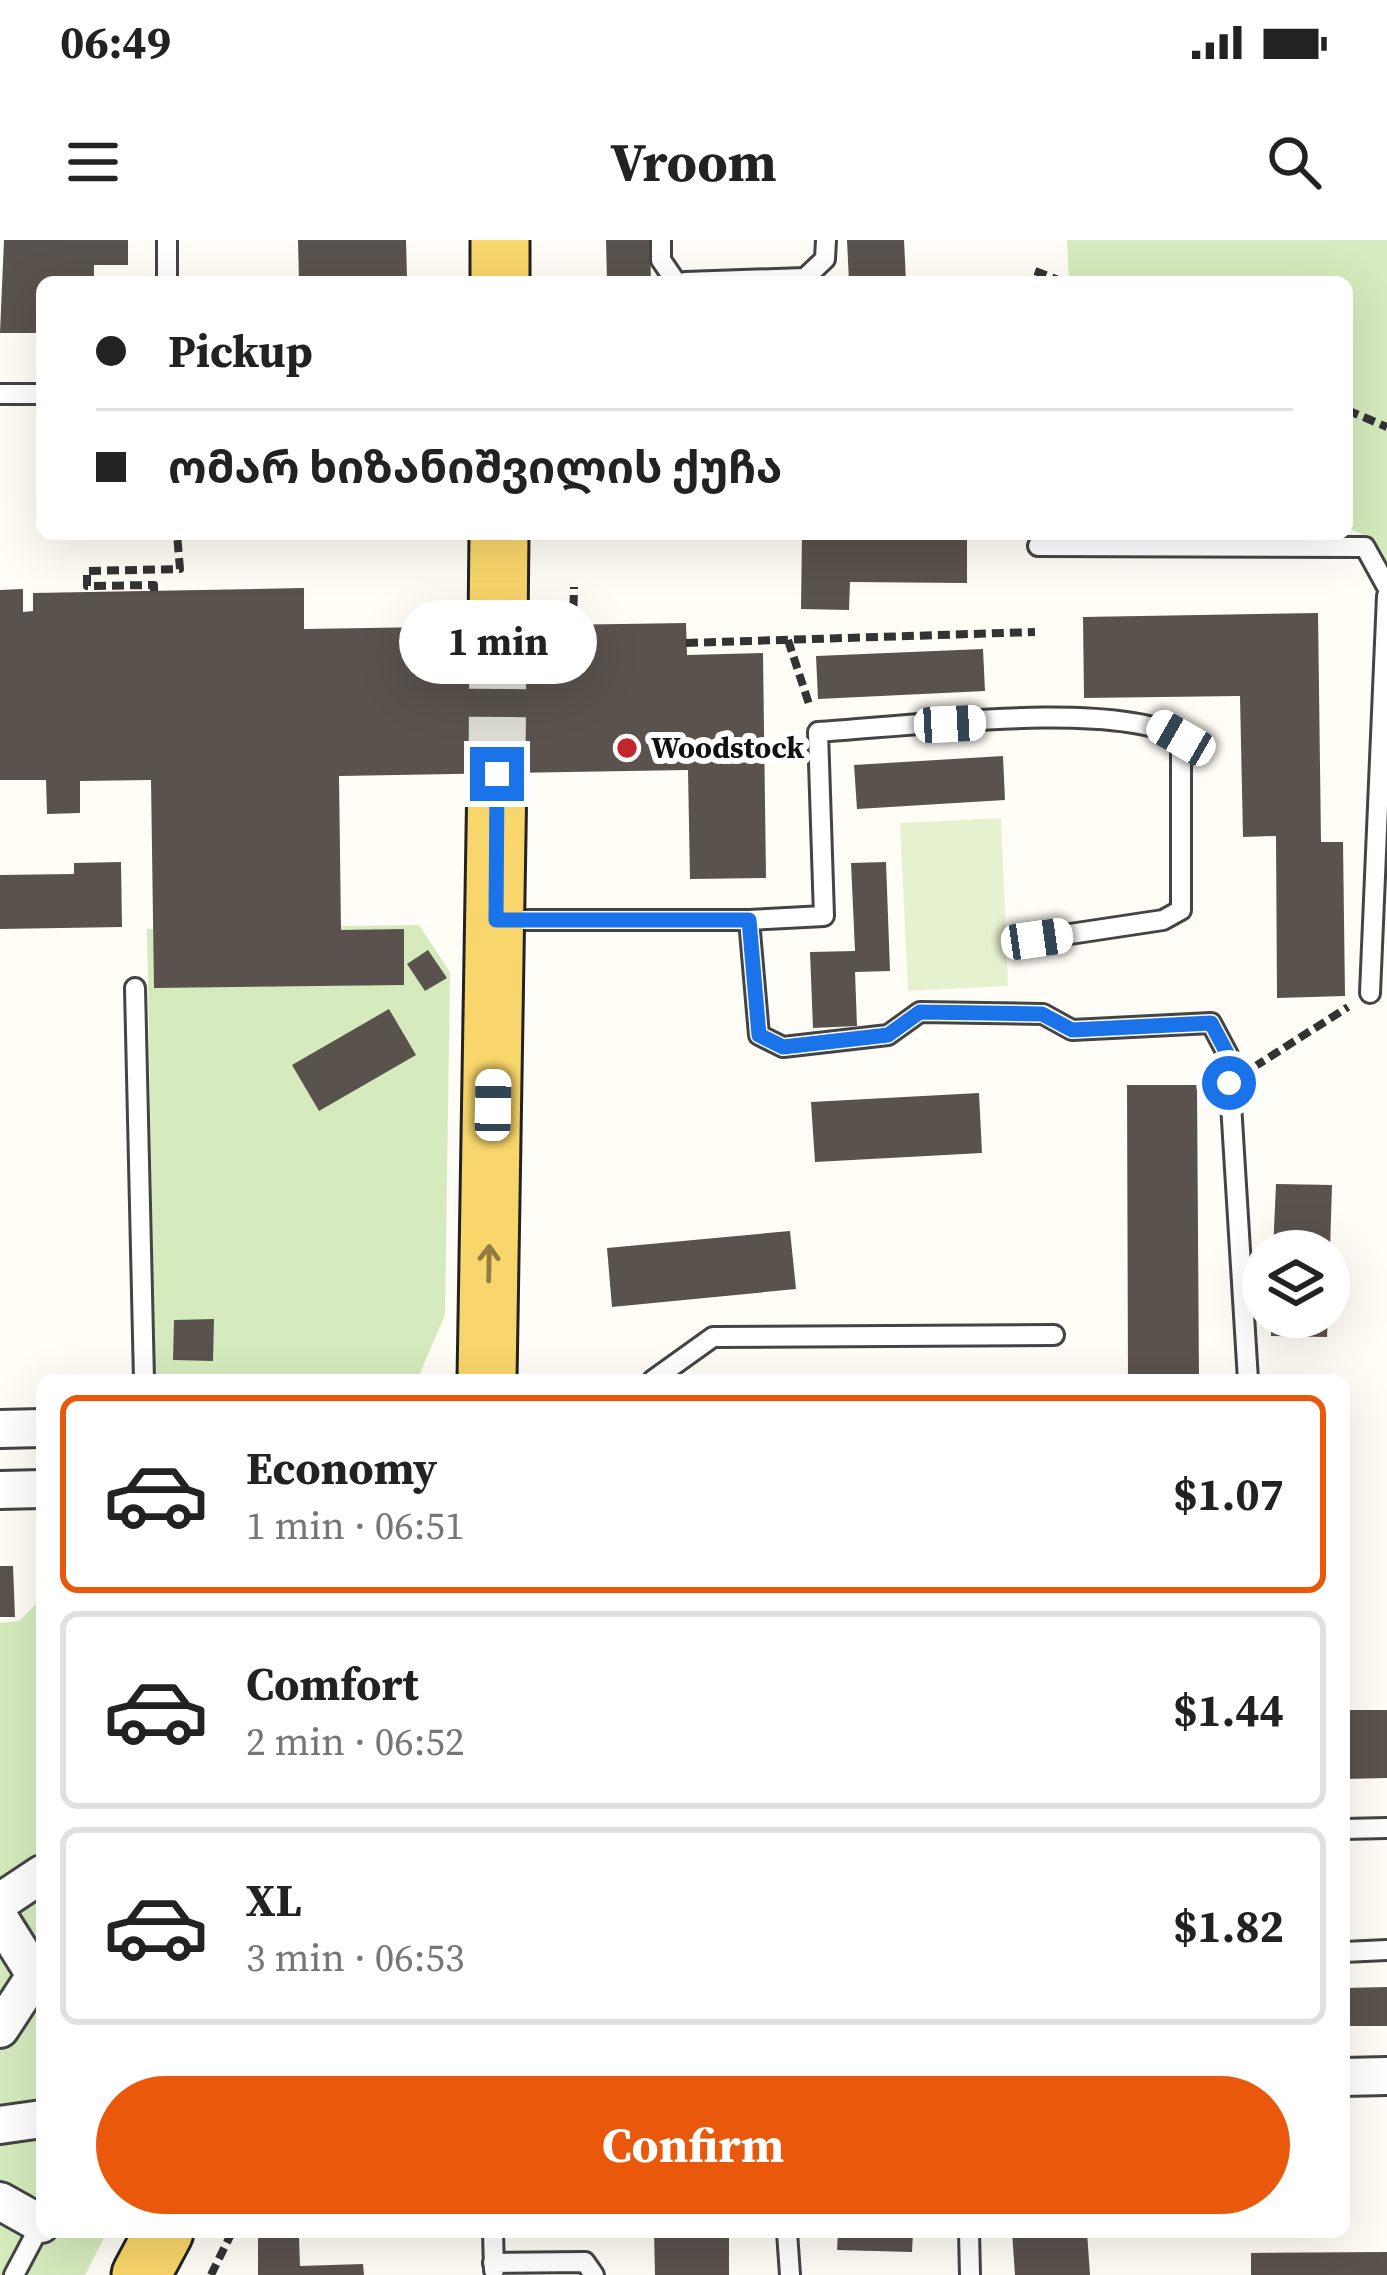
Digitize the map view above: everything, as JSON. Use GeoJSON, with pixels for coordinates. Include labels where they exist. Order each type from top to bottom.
{"type":"FeatureCollection","features":[{"type":"Feature","properties":{"kind":"main road"},"geometry":{"type":"LineString","coordinates":[[500,240],[500,276]]}},
{"type":"Feature","properties":{"kind":"main road"},"geometry":{"type":"LineString","coordinates":[[498,627],[499,540]]}},
{"type":"Feature","properties":{"kind":"main road"},"geometry":{"type":"LineString","coordinates":[[487,1374],[497,774]]}},
{"type":"Feature","properties":{"kind":"main road"},"geometry":{"type":"LineString","coordinates":[[141,2275],[161,2238]]}},
{"type":"Feature","properties":{"kind":"street"},"geometry":{"type":"LineString","coordinates":[[0,1429],[36,1428]]}},
{"type":"Feature","properties":{"kind":"street"},"geometry":{"type":"LineString","coordinates":[[0,1490],[36,1489]]}},
{"type":"Feature","properties":{"kind":"street"},"geometry":{"type":"LineString","coordinates":[[0,1902],[36,1878]]}},
{"type":"Feature","properties":{"kind":"street"},"geometry":{"type":"LineString","coordinates":[[0,1919],[36,1972]]}},
{"type":"Feature","properties":{"kind":"street"},"geometry":{"type":"LineString","coordinates":[[0,2029],[36,1983]]}},
{"type":"Feature","properties":{"kind":"street"},"geometry":{"type":"LineString","coordinates":[[1350,2077],[1387,2076]]}},
{"type":"Feature","properties":{"kind":"street"},"geometry":{"type":"LineString","coordinates":[[0,2125],[36,2120]]}},
{"type":"Feature","properties":{"kind":"street"},"geometry":{"type":"LineString","coordinates":[[0,2201],[36,2220]]}},
{"type":"Feature","properties":{"kind":"lane"},"geometry":{"type":"LineString","coordinates":[[167,240],[167,276]]}},
{"type":"Feature","properties":{"kind":"lane"},"geometry":{"type":"LineString","coordinates":[[661,240],[661,260],[672,276]]}},
{"type":"Feature","properties":{"kind":"lane"},"geometry":{"type":"LineString","coordinates":[[807,276],[825,259],[826,240]]}},
{"type":"Feature","properties":{"kind":"lane"},"geometry":{"type":"LineString","coordinates":[[0,394],[36,394]]}},
{"type":"Feature","properties":{"kind":"lane"},"geometry":{"type":"LineString","coordinates":[[1038,546],[1366,547],[1387,591],[1370,993]]}},
{"type":"Feature","properties":{"kind":"lane"},"geometry":{"type":"LineString","coordinates":[[496,920],[824,916],[818,732],[1037,720],[1158,725],[1181,738],[1181,910],[1163,920],[1037,939]]}},
{"type":"Feature","properties":{"kind":"lane"},"geometry":{"type":"LineString","coordinates":[[749,920],[759,1035],[783,1047],[888,1035],[920,1012],[1042,1014],[1072,1030],[1211,1023],[1228,1055],[1248,1374]]}},
{"type":"Feature","properties":{"kind":"lane"},"geometry":{"type":"LineString","coordinates":[[135,988],[144,1374]]}},
{"type":"Feature","properties":{"kind":"lane"},"geometry":{"type":"LineString","coordinates":[[661,1374],[713,1337],[1054,1335]]}},
{"type":"Feature","properties":{"kind":"lane"},"geometry":{"type":"LineString","coordinates":[[1350,1828],[1387,1828]]}},
{"type":"Feature","properties":{"kind":"lane"},"geometry":{"type":"LineString","coordinates":[[1350,1952],[1387,1950]]}},
{"type":"Feature","properties":{"kind":"lane"},"geometry":{"type":"LineString","coordinates":[[14,2275],[36,2234]]}},
{"type":"Feature","properties":{"kind":"lane"},"geometry":{"type":"LineString","coordinates":[[493,2238],[494,2269],[586,2262],[594,2275]]}},
{"type":"Feature","properties":{"kind":"lane"},"geometry":{"type":"LineString","coordinates":[[788,2238],[790,2275]]}},
{"type":"Feature","properties":{"kind":"lane"},"geometry":{"type":"LineString","coordinates":[[969,2238],[970,2275]]}},
{"type":"Feature","properties":{"kind":"path"},"geometry":{"type":"LineString","coordinates":[[1035,271],[1048,276]]}},
{"type":"Feature","properties":{"kind":"path"},"geometry":{"type":"LineString","coordinates":[[1353,413],[1387,427]]}},
{"type":"Feature","properties":{"kind":"path"},"geometry":{"type":"LineString","coordinates":[[154,591],[154,585],[87,586],[87,571],[179,569],[177,540]]}},
{"type":"Feature","properties":{"kind":"path"},"geometry":{"type":"LineString","coordinates":[[573,625],[574,587]]}},
{"type":"Feature","properties":{"kind":"path"},"geometry":{"type":"LineString","coordinates":[[686,643],[1035,632]]}},
{"type":"Feature","properties":{"kind":"path"},"geometry":{"type":"LineString","coordinates":[[788,640],[818,732]]}},
{"type":"Feature","properties":{"kind":"path"},"geometry":{"type":"LineString","coordinates":[[1229,1083],[1370,993]]}},
{"type":"Feature","properties":{"kind":"path"},"geometry":{"type":"LineString","coordinates":[[212,2275],[229,2238]]}},
{"type":"Feature","properties":{"kind":"green space"},"geometry":{"type":"Polygon","coordinates":[[[1067,240],[1387,240],[1387,562],[1372,538],[1353,530],[1353,276],[1069,276],[1067,240]]]}},
{"type":"Feature","properties":{"kind":"green space"},"geometry":{"type":"Polygon","coordinates":[[[1001,818],[1008,986],[908,991],[900,823],[1001,818]]]}},
{"type":"Feature","properties":{"kind":"green space"},"geometry":{"type":"Polygon","coordinates":[[[419,925],[450,972],[445,1315],[420,1374],[155,1374],[147,929],[419,925]]]}},
{"type":"Feature","properties":{"kind":"green space"},"geometry":{"type":"Polygon","coordinates":[[[36,1604],[36,2238],[104,2238],[85,2275],[0,2275],[0,1623],[19,1621],[36,1604]]]}},
{"type":"Feature","properties":{"kind":"building"},"geometry":{"type":"Polygon","coordinates":[[[4,240],[128,240],[128,265],[94,265],[94,276],[36,276],[36,333],[0,333],[4,240]]]}},
{"type":"Feature","properties":{"kind":"building"},"geometry":{"type":"Polygon","coordinates":[[[298,240],[406,240],[407,276],[299,276],[298,240]]]}},
{"type":"Feature","properties":{"kind":"building"},"geometry":{"type":"Polygon","coordinates":[[[606,240],[650,240],[651,276],[607,276],[606,240]]]}},
{"type":"Feature","properties":{"kind":"building"},"geometry":{"type":"Polygon","coordinates":[[[847,240],[904,240],[906,276],[849,276],[847,240]]]}},
{"type":"Feature","properties":{"kind":"building"},"geometry":{"type":"Polygon","coordinates":[[[802,540],[967,540],[967,583],[850,582],[849,610],[801,609],[802,540]]]}},
{"type":"Feature","properties":{"kind":"building"},"geometry":{"type":"Polygon","coordinates":[[[304,588],[304,629],[686,623],[687,655],[763,653],[766,878],[690,879],[688,770],[339,776],[341,930],[404,929],[404,985],[154,988],[151,780],[80,781],[80,813],[47,814],[46,780],[0,780],[0,590],[23,589],[23,612],[33,611],[33,593],[304,588]]]}},
{"type":"Feature","properties":{"kind":"building"},"geometry":{"type":"Polygon","coordinates":[[[1318,613],[1321,842],[1343,842],[1345,996],[1277,998],[1276,836],[1243,837],[1240,696],[1084,698],[1083,617],[1318,613]]]}},
{"type":"Feature","properties":{"kind":"building"},"geometry":{"type":"Polygon","coordinates":[[[983,649],[985,691],[818,699],[816,656],[983,649]]]}},
{"type":"Feature","properties":{"kind":"building"},"geometry":{"type":"Polygon","coordinates":[[[1003,756],[1005,800],[857,809],[854,765],[1003,756]]]}},
{"type":"Feature","properties":{"kind":"building"},"geometry":{"type":"Polygon","coordinates":[[[121,862],[122,927],[0,929],[0,875],[74,874],[74,863],[121,862]]]}},
{"type":"Feature","properties":{"kind":"building"},"geometry":{"type":"Polygon","coordinates":[[[886,862],[890,971],[855,972],[857,1026],[813,1028],[810,952],[855,951],[851,863],[886,862]]]}},
{"type":"Feature","properties":{"kind":"building"},"geometry":{"type":"Polygon","coordinates":[[[428,950],[447,978],[425,991],[407,964],[428,950]]]}},
{"type":"Feature","properties":{"kind":"building"},"geometry":{"type":"Polygon","coordinates":[[[389,1009],[416,1055],[319,1111],[292,1065],[389,1009]]]}},
{"type":"Feature","properties":{"kind":"building"},"geometry":{"type":"Polygon","coordinates":[[[1127,1085],[1197,1085],[1199,1374],[1128,1374],[1127,1085]]]}},
{"type":"Feature","properties":{"kind":"building"},"geometry":{"type":"Polygon","coordinates":[[[979,1093],[982,1153],[815,1162],[811,1102],[979,1093]]]}},
{"type":"Feature","properties":{"kind":"building"},"geometry":{"type":"Polygon","coordinates":[[[1276,1184],[1332,1185],[1331,1230],[1274,1230],[1276,1184]]]}},
{"type":"Feature","properties":{"kind":"building"},"geometry":{"type":"Polygon","coordinates":[[[790,1231],[796,1289],[612,1307],[607,1248],[790,1231]]]}},
{"type":"Feature","properties":{"kind":"building"},"geometry":{"type":"Polygon","coordinates":[[[214,1319],[213,1361],[173,1360],[174,1320],[214,1319]]]}},
{"type":"Feature","properties":{"kind":"building"},"geometry":{"type":"Polygon","coordinates":[[[0,1566],[13,1566],[15,1617],[0,1617],[0,1566]]]}},
{"type":"Feature","properties":{"kind":"building"},"geometry":{"type":"Polygon","coordinates":[[[1350,1710],[1387,1710],[1387,1778],[1350,1779],[1350,1710]]]}},
{"type":"Feature","properties":{"kind":"building"},"geometry":{"type":"Polygon","coordinates":[[[1387,1987],[1387,2026],[1350,2026],[1350,1988],[1387,1987]]]}},
{"type":"Feature","properties":{"kind":"building"},"geometry":{"type":"Polygon","coordinates":[[[258,2238],[299,2238],[300,2266],[363,2264],[364,2275],[258,2275],[258,2238]]]}},
{"type":"Feature","properties":{"kind":"building"},"geometry":{"type":"Polygon","coordinates":[[[654,2238],[729,2238],[729,2275],[655,2275],[654,2238]]]}},
{"type":"Feature","properties":{"kind":"building"},"geometry":{"type":"Polygon","coordinates":[[[838,2238],[913,2238],[912,2252],[837,2250],[838,2238]]]}},
{"type":"Feature","properties":{"kind":"building"},"geometry":{"type":"Polygon","coordinates":[[[1012,2238],[1087,2238],[1090,2275],[1015,2275],[1012,2238]]]}},
{"type":"Feature","properties":{"kind":"building"},"geometry":{"type":"Polygon","coordinates":[[[1387,2252],[1387,2275],[1251,2275],[1251,2253],[1387,2252]]]}},
{"type":"Feature","properties":{"kind":"tunnel"},"geometry":{"type":"LineString","coordinates":[[497,774],[498,627]]}},
{"type":"Feature","properties":{"kind":"place","name":"Woodstock"},"geometry":{"type":"Point","coordinates":[627,748]}},
{"type":"Feature","properties":{"kind":"route"},"geometry":{"type":"LineString","coordinates":[[497,774],[496,920],[749,920],[759,1035],[783,1047],[888,1035],[920,1012],[1042,1014],[1072,1030],[1211,1023],[1228,1055],[1229,1083]]}}]}
